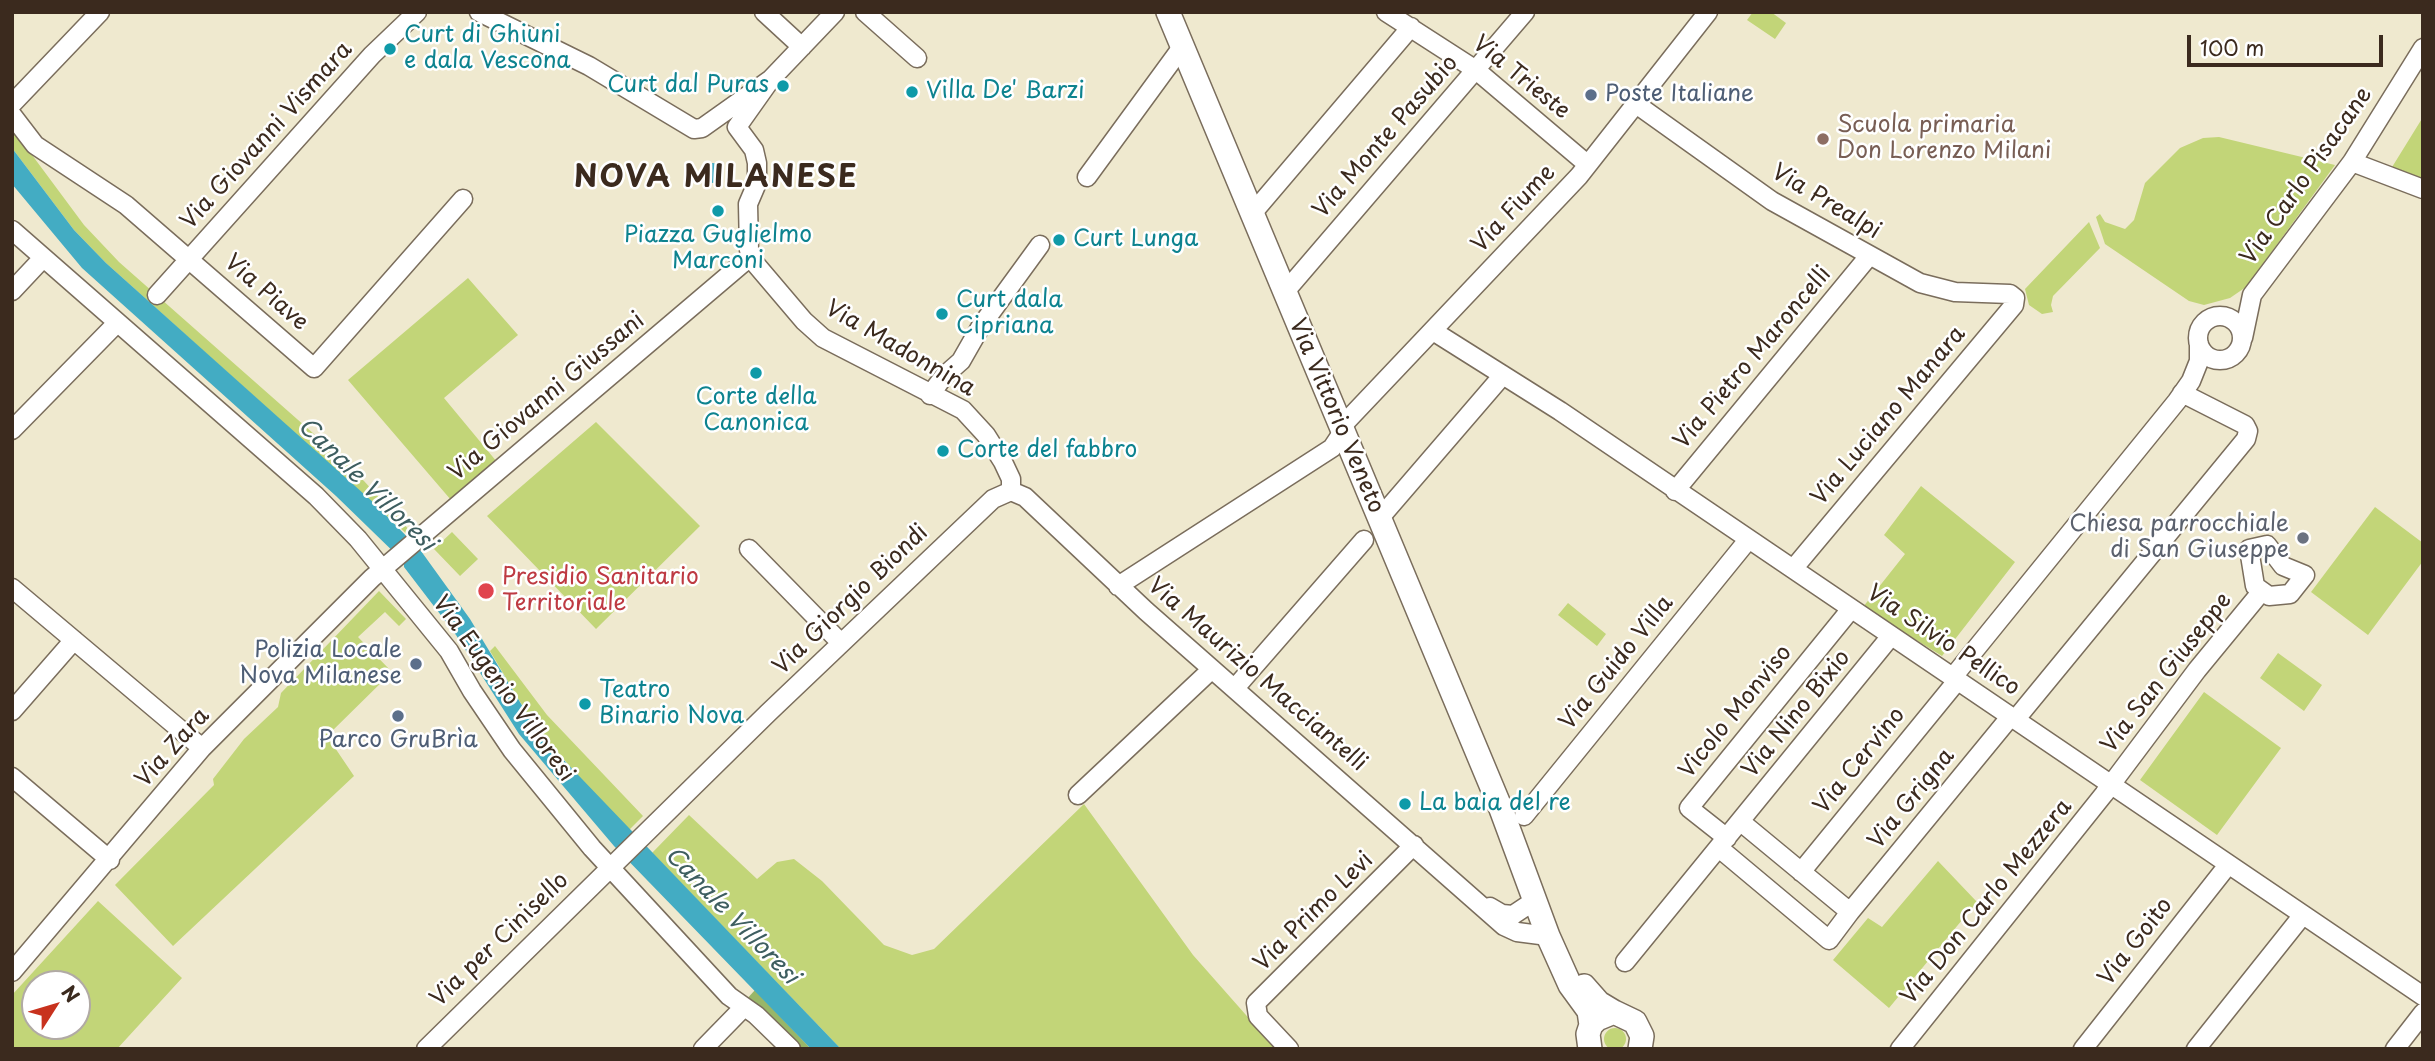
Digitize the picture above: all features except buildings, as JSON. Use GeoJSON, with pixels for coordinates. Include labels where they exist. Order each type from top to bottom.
{"type":"FeatureCollection","features":[{"type":"Feature","properties":{"kind":"main road","name":"Via Vittorio Veneto"},"geometry":{"type":"LineString","coordinates":[[1168,12],[1379,519],[1514,817],[1539,886],[1579,978],[1599,1003],[1630,1017],[1647,1045]]}},
{"type":"Feature","properties":{"kind":"main road","name":"Via Vittorio Veneto"},"geometry":{"type":"LineString","coordinates":[[1514,817],[1534,901],[1570,985],[1589,1012],[1591,1025]]}},
{"type":"Feature","properties":{"kind":"main road"},"geometry":{"type":"LineString","coordinates":[[1590,1049],[1588,1034],[1591,1025],[1597,1018],[1614,1012]]}},
{"type":"Feature","properties":{"kind":"street"},"geometry":{"type":"LineString","coordinates":[[12,104],[100,12]]}},
{"type":"Feature","properties":{"kind":"street","name":"Via Giovanni Vismara"},"geometry":{"type":"LineString","coordinates":[[157,295],[372,55],[417,12]]}},
{"type":"Feature","properties":{"kind":"street"},"geometry":{"type":"LineString","coordinates":[[479,12],[589,66],[692,128],[702,128],[771,79]]}},
{"type":"Feature","properties":{"kind":"street"},"geometry":{"type":"LineString","coordinates":[[764,12],[802,47]]}},
{"type":"Feature","properties":{"kind":"street"},"geometry":{"type":"LineString","coordinates":[[747,260],[748,204],[757,183],[757,163],[754,150],[737,127],[771,79],[835,12]]}},
{"type":"Feature","properties":{"kind":"street"},"geometry":{"type":"LineString","coordinates":[[865,12],[917,58]]}},
{"type":"Feature","properties":{"kind":"street","name":"Via Trieste"},"geometry":{"type":"LineString","coordinates":[[1386,12],[1476,70],[1587,164]]}},
{"type":"Feature","properties":{"kind":"street","name":"Via Monte Pasubio"},"geometry":{"type":"LineString","coordinates":[[1284,293],[1525,12]]}},
{"type":"Feature","properties":{"kind":"street","name":"Via Fiume"},"geometry":{"type":"LineString","coordinates":[[1118,586],[1328,451],[1338,441],[1341,428],[1587,164],[1708,12]]}},
{"type":"Feature","properties":{"kind":"street"},"geometry":{"type":"LineString","coordinates":[[1251,215],[1411,27]]}},
{"type":"Feature","properties":{"kind":"street"},"geometry":{"type":"LineString","coordinates":[[1087,177],[1182,47]]}},
{"type":"Feature","properties":{"kind":"street","name":"Via Carlo Pisacane"},"geometry":{"type":"LineString","coordinates":[[2217,316],[2252,295],[2352,162],[2423,48]]}},
{"type":"Feature","properties":{"kind":"street","name":"Via Prealpi"},"geometry":{"type":"LineString","coordinates":[[1636,104],[1772,201],[1869,256],[1931,286],[1955,292],[2010,294]]}},
{"type":"Feature","properties":{"kind":"street","name":"Via Piave"},"geometry":{"type":"LineString","coordinates":[[12,114],[35,145],[126,205],[314,368],[463,199]]}},
{"type":"Feature","properties":{"kind":"street"},"geometry":{"type":"LineString","coordinates":[[2352,162],[2423,189]]}},
{"type":"Feature","properties":{"kind":"street","name":"Via Eugenio Villoresi"},"geometry":{"type":"LineString","coordinates":[[12,230],[389,563],[512,750],[610,869],[744,1007],[791,1049]]}},
{"type":"Feature","properties":{"kind":"street"},"geometry":{"type":"LineString","coordinates":[[936,397],[944,376],[961,361],[981,326],[1040,245]]}},
{"type":"Feature","properties":{"kind":"street","name":"Via Pietro Maroncelli"},"geometry":{"type":"LineString","coordinates":[[1675,491],[1869,256]]}},
{"type":"Feature","properties":{"kind":"street"},"geometry":{"type":"LineString","coordinates":[[12,291],[43,258]]}},
{"type":"Feature","properties":{"kind":"street","name":"Via Giovanni Giussani"},"geometry":{"type":"LineString","coordinates":[[389,563],[747,260]]}},
{"type":"Feature","properties":{"kind":"street","name":"Via Madonnina"},"geometry":{"type":"LineString","coordinates":[[747,260],[823,338],[963,410],[986,435],[1010,474],[1011,491]]}},
{"type":"Feature","properties":{"kind":"street","name":"Via Luciano Manara"},"geometry":{"type":"LineString","coordinates":[[1793,569],[2014,304],[2015,298],[2010,294]]}},
{"type":"Feature","properties":{"kind":"street","name":"Via Carlo Pisacane"},"geometry":{"type":"LineString","coordinates":[[2243,338],[2252,295]]}},
{"type":"Feature","properties":{"kind":"street"},"geometry":{"type":"LineString","coordinates":[[1956,681],[1957,672],[2186,387],[2199,361],[2200,328],[2217,316],[2232,318],[2238,324],[2243,338],[2238,352],[2186,387]]}},
{"type":"Feature","properties":{"kind":"street"},"geometry":{"type":"LineString","coordinates":[[12,430],[117,323]]}},
{"type":"Feature","properties":{"kind":"street","name":"Via Silvio Pellico"},"geometry":{"type":"LineString","coordinates":[[1433,331],[1793,569],[2423,996]]}},
{"type":"Feature","properties":{"kind":"street"},"geometry":{"type":"LineString","coordinates":[[2199,344],[2209,357],[2224,359]]}},
{"type":"Feature","properties":{"kind":"street"},"geometry":{"type":"LineString","coordinates":[[1379,519],[1503,375]]}},
{"type":"Feature","properties":{"kind":"street","name":"Via Grigna"},"geometry":{"type":"LineString","coordinates":[[1850,912],[2246,439],[2248,431],[2245,425],[2186,387]]}},
{"type":"Feature","properties":{"kind":"street","name":"Via Maurizio Macciantelli"},"geometry":{"type":"LineString","coordinates":[[1011,491],[1025,497],[1118,586],[1504,926],[1517,932],[1548,936]]}},
{"type":"Feature","properties":{"kind":"street","name":"Via Giorgio Biondi"},"geometry":{"type":"LineString","coordinates":[[610,869],[993,499],[1011,491]]}},
{"type":"Feature","properties":{"kind":"street"},"geometry":{"type":"LineString","coordinates":[[1235,688],[1364,540]]}},
{"type":"Feature","properties":{"kind":"street","name":"Via Guido Villa"},"geometry":{"type":"LineString","coordinates":[[1514,817],[1748,540]]}},
{"type":"Feature","properties":{"kind":"street"},"geometry":{"type":"LineString","coordinates":[[749,550],[841,643]]}},
{"type":"Feature","properties":{"kind":"street","name":"Via Zara"},"geometry":{"type":"LineString","coordinates":[[12,972],[110,860],[202,748],[389,563]]}},
{"type":"Feature","properties":{"kind":"street"},"geometry":{"type":"LineString","coordinates":[[12,588],[202,748]]}},
{"type":"Feature","properties":{"kind":"street","name":"Via San Giuseppe"},"geometry":{"type":"LineString","coordinates":[[2111,785],[2197,670],[2262,590]]}},
{"type":"Feature","properties":{"kind":"street","name":"Vicolo Monviso"},"geometry":{"type":"LineString","coordinates":[[1723,843],[1689,808],[1851,609]]}},
{"type":"Feature","properties":{"kind":"street","name":"Via Nino Bixio"},"geometry":{"type":"LineString","coordinates":[[1625,962],[1891,636]]}},
{"type":"Feature","properties":{"kind":"street"},"geometry":{"type":"LineString","coordinates":[[12,711],[74,640]]}},
{"type":"Feature","properties":{"kind":"street"},"geometry":{"type":"LineString","coordinates":[[1078,795],[1212,669]]}},
{"type":"Feature","properties":{"kind":"street","name":"Via Cervino"},"geometry":{"type":"LineString","coordinates":[[1801,872],[1956,681]]}},
{"type":"Feature","properties":{"kind":"street"},"geometry":{"type":"LineString","coordinates":[[12,777],[110,860]]}},
{"type":"Feature","properties":{"kind":"street","name":"Via Don Carlo Mezzera"},"geometry":{"type":"LineString","coordinates":[[1900,1049],[2111,785]]}},
{"type":"Feature","properties":{"kind":"street"},"geometry":{"type":"LineString","coordinates":[[1723,843],[1829,940],[1850,912],[1741,822]]}},
{"type":"Feature","properties":{"kind":"street","name":"Via Primo Levi"},"geometry":{"type":"LineString","coordinates":[[1289,1049],[1258,1016],[1256,1003],[1414,845]]}},
{"type":"Feature","properties":{"kind":"street","name":"Via Goito"},"geometry":{"type":"LineString","coordinates":[[2083,1049],[2228,865]]}},
{"type":"Feature","properties":{"kind":"street","name":"Via per Cinisello"},"geometry":{"type":"LineString","coordinates":[[426,1049],[610,869]]}},
{"type":"Feature","properties":{"kind":"street","name":"Via Maurizio Macciantelli"},"geometry":{"type":"LineString","coordinates":[[1473,896],[1508,915],[1534,901]]}},
{"type":"Feature","properties":{"kind":"street"},"geometry":{"type":"LineString","coordinates":[[2196,1049],[2302,916]]}},
{"type":"Feature","properties":{"kind":"street"},"geometry":{"type":"LineString","coordinates":[[703,1049],[744,1007]]}},
{"type":"Feature","properties":{"kind":"street"},"geometry":{"type":"LineString","coordinates":[[2395,1049],[2423,1013]]}},
{"type":"Feature","properties":{"kind":"street"},"geometry":{"type":"LineString","coordinates":[[413,1049],[447,1026]]}},
{"type":"Feature","properties":{"kind":"green space"},"geometry":{"type":"Polygon","coordinates":[[[1753,12],[1771,12],[1786,23],[1775,39],[1747,20],[1753,12]]]}},
{"type":"Feature","properties":{"kind":"green space"},"geometry":{"type":"Polygon","coordinates":[[[2423,117],[2423,184],[2389,172],[2423,117]]]}},
{"type":"Feature","properties":{"kind":"green space"},"geometry":{"type":"Polygon","coordinates":[[[12,128],[84,225],[119,262],[364,481],[411,532],[408,535],[106,263],[74,230],[12,148],[12,128]]]}},
{"type":"Feature","properties":{"kind":"green space"},"geometry":{"type":"Polygon","coordinates":[[[2219,137],[2335,165],[2246,287],[2230,298],[2204,305],[2189,301],[2105,244],[2096,217],[2100,214],[2105,222],[2125,229],[2134,220],[2145,183],[2180,148],[2203,138],[2219,137]]]}},
{"type":"Feature","properties":{"kind":"green space"},"geometry":{"type":"Polygon","coordinates":[[[2089,222],[2100,248],[2053,296],[2053,312],[2042,314],[2029,305],[2025,289],[2089,222]]]}},
{"type":"Feature","properties":{"kind":"green space"},"geometry":{"type":"Polygon","coordinates":[[[468,278],[518,335],[444,398],[497,462],[451,500],[348,380],[468,278]]]}},
{"type":"Feature","properties":{"kind":"green space"},"geometry":{"type":"Polygon","coordinates":[[[596,422],[700,526],[596,629],[487,516],[596,422]]]}},
{"type":"Feature","properties":{"kind":"green space"},"geometry":{"type":"Polygon","coordinates":[[[1921,486],[2015,562],[1942,656],[1863,607],[1905,554],[1884,535],[1921,486]]]}},
{"type":"Feature","properties":{"kind":"green space"},"geometry":{"type":"Polygon","coordinates":[[[2375,507],[2423,543],[2423,561],[2368,635],[2311,592],[2375,507]]]}},
{"type":"Feature","properties":{"kind":"green space"},"geometry":{"type":"Polygon","coordinates":[[[452,532],[478,559],[460,576],[434,549],[452,532]]]}},
{"type":"Feature","properties":{"kind":"green space"},"geometry":{"type":"Polygon","coordinates":[[[379,591],[406,619],[399,626],[385,612],[358,637],[392,672],[327,736],[354,776],[173,946],[115,885],[214,785],[213,779],[244,739],[278,707],[281,693],[379,591]]]}},
{"type":"Feature","properties":{"kind":"green space"},"geometry":{"type":"Polygon","coordinates":[[[1568,603],[1606,634],[1597,646],[1558,615],[1568,603]]]}},
{"type":"Feature","properties":{"kind":"green space"},"geometry":{"type":"Polygon","coordinates":[[[495,646],[547,715],[643,816],[629,830],[590,790],[532,722],[490,651],[495,646]]]}},
{"type":"Feature","properties":{"kind":"green space"},"geometry":{"type":"Polygon","coordinates":[[[2278,653],[2322,685],[2304,711],[2260,678],[2278,653]]]}},
{"type":"Feature","properties":{"kind":"green space"},"geometry":{"type":"Polygon","coordinates":[[[2204,692],[2281,748],[2217,835],[2140,780],[2204,692]]]}},
{"type":"Feature","properties":{"kind":"green space"},"geometry":{"type":"Polygon","coordinates":[[[1084,804],[1193,955],[1276,1049],[841,1049],[652,853],[689,815],[757,879],[777,862],[794,859],[822,881],[884,945],[912,955],[934,949],[1084,804]]]}},
{"type":"Feature","properties":{"kind":"green space"},"geometry":{"type":"Polygon","coordinates":[[[1938,861],[1977,902],[1889,1008],[1833,960],[1868,918],[1882,927],[1938,861]]]}},
{"type":"Feature","properties":{"kind":"green space"},"geometry":{"type":"Polygon","coordinates":[[[98,901],[182,978],[117,1049],[12,1049],[12,995],[21,985],[21,1040],[91,1040],[91,970],[35,970],[98,901]]]}},
{"type":"Feature","properties":{"kind":"green space"},"geometry":{"type":"Polygon","coordinates":[[[755,990],[811,1049],[793,1049],[745,1001],[755,990]]]}},
{"type":"Feature","properties":{"kind":"green space"},"geometry":{"type":"Polygon","coordinates":[[[1615,1028],[1623,1031],[1626,1039],[1623,1047],[1615,1050],[1607,1047],[1604,1039],[1607,1031],[1615,1028]]]}},
{"type":"Feature","properties":{"kind":"water"},"geometry":{"type":"Polygon","coordinates":[[[12,148],[74,230],[106,263],[374,503],[421,551],[470,619],[532,722],[558,754],[841,1049],[811,1049],[614,846],[519,734],[456,635],[404,567],[404,562],[336,496],[82,268],[12,184],[12,148]]]}},
{"type":"Feature","properties":{"kind":"water"},"geometry":{"type":"Polygon","coordinates":[[[713,163],[720,166],[723,173],[720,180],[713,183],[706,180],[703,173],[706,166],[713,163]]]}},
{"type":"Feature","properties":{"kind":"place","name":"Curt di Ghiuni e dala Vescona"},"geometry":{"type":"Point","coordinates":[390,49]}},
{"type":"Feature","properties":{"kind":"place","name":"Curt dal Puras"},"geometry":{"type":"Point","coordinates":[783,86]}},
{"type":"Feature","properties":{"kind":"place","name":"Villa De' Barzi"},"geometry":{"type":"Point","coordinates":[912,92]}},
{"type":"Feature","properties":{"kind":"place","name":"Poste Italiane"},"geometry":{"type":"Point","coordinates":[1591,95]}},
{"type":"Feature","properties":{"kind":"place","name":"Scuola primaria Don Lorenzo Milani"},"geometry":{"type":"Point","coordinates":[1823,139]}},
{"type":"Feature","properties":{"kind":"place","name":"Piazza Guglielmo Marconi"},"geometry":{"type":"Point","coordinates":[718,211]}},
{"type":"Feature","properties":{"kind":"place","name":"Curt Lunga"},"geometry":{"type":"Point","coordinates":[1059,240]}},
{"type":"Feature","properties":{"kind":"place","name":"Curt dala Cipriana"},"geometry":{"type":"Point","coordinates":[942,314]}},
{"type":"Feature","properties":{"kind":"place","name":"Corte della Canonica"},"geometry":{"type":"Point","coordinates":[756,373]}},
{"type":"Feature","properties":{"kind":"place","name":"Corte del fabbro"},"geometry":{"type":"Point","coordinates":[943,451]}},
{"type":"Feature","properties":{"kind":"place","name":"Chiesa parrocchiale di San Giuseppe"},"geometry":{"type":"Point","coordinates":[2303,538]}},
{"type":"Feature","properties":{"kind":"place","name":"Presidio Sanitario Territoriale"},"geometry":{"type":"Point","coordinates":[486,591]}},
{"type":"Feature","properties":{"kind":"place","name":"Polizia Locale Nova Milanese"},"geometry":{"type":"Point","coordinates":[416,664]}},
{"type":"Feature","properties":{"kind":"place","name":"Teatro Binario Nova"},"geometry":{"type":"Point","coordinates":[585,704]}},
{"type":"Feature","properties":{"kind":"place","name":"Parco GruBrìa"},"geometry":{"type":"Point","coordinates":[398,716]}},
{"type":"Feature","properties":{"kind":"place","name":"La baia del re"},"geometry":{"type":"Point","coordinates":[1405,804]}},
{"type":"Feature","properties":{"kind":"district","name":"NOVA MILANESE"},"geometry":{"type":"Point","coordinates":[716,179]}},
{"type":"Feature","properties":{"kind":"water label","name":"Canale Villoresi"},"geometry":{"type":"Point","coordinates":[366,485]}},
{"type":"Feature","properties":{"kind":"water label","name":"Canale Villoresi"},"geometry":{"type":"Point","coordinates":[731,916]}}]}
